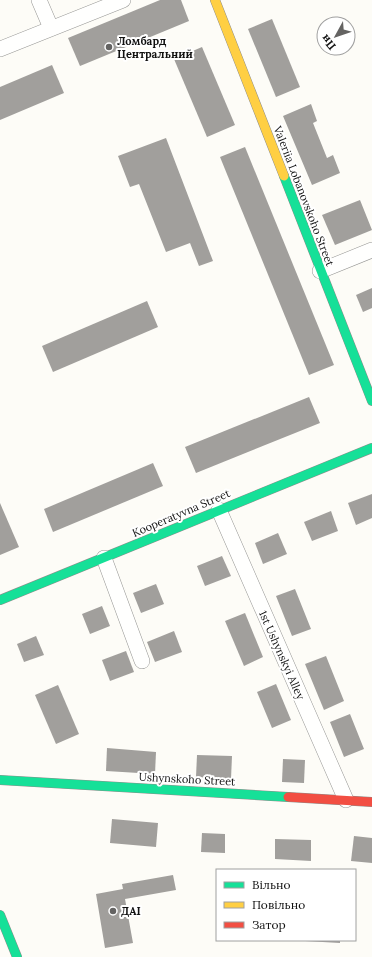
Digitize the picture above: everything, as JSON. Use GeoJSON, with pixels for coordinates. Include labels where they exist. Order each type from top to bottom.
{"type":"FeatureCollection","features":[{"type":"Feature","properties":{"kind":"main road","name":"Valeriia Lobanovskoho Street"},"geometry":{"type":"LineString","coordinates":[[215,0],[372,401]]}},
{"type":"Feature","properties":{"kind":"main road","name":"Kooperatyvna Street"},"geometry":{"type":"LineString","coordinates":[[0,600],[372,448]]}},
{"type":"Feature","properties":{"kind":"main road","name":"Ushynskoho Street"},"geometry":{"type":"LineString","coordinates":[[0,780],[372,802]]}},
{"type":"Feature","properties":{"kind":"main road"},"geometry":{"type":"LineString","coordinates":[[0,916],[17,957]]}},
{"type":"Feature","properties":{"kind":"street"},"geometry":{"type":"LineString","coordinates":[[39,0],[51,28]]}},
{"type":"Feature","properties":{"kind":"street"},"geometry":{"type":"LineString","coordinates":[[0,49],[123,0]]}},
{"type":"Feature","properties":{"kind":"street"},"geometry":{"type":"LineString","coordinates":[[320,271],[372,250]]}},
{"type":"Feature","properties":{"kind":"street","name":"1st Ushynskyi Alley"},"geometry":{"type":"LineString","coordinates":[[219,510],[346,800]]}},
{"type":"Feature","properties":{"kind":"street"},"geometry":{"type":"LineString","coordinates":[[104,558],[142,661]]}},
{"type":"Feature","properties":{"kind":"building"},"geometry":{"type":"Polygon","coordinates":[[[160,0],[181,0],[189,21],[80,66],[68,38],[160,0]]]}},
{"type":"Feature","properties":{"kind":"building"},"geometry":{"type":"Polygon","coordinates":[[[272,19],[300,87],[276,97],[248,29],[272,19]]]}},
{"type":"Feature","properties":{"kind":"building"},"geometry":{"type":"Polygon","coordinates":[[[202,47],[235,125],[207,137],[174,59],[202,47]]]}},
{"type":"Feature","properties":{"kind":"building"},"geometry":{"type":"Polygon","coordinates":[[[52,65],[64,93],[0,120],[0,87],[52,65]]]}},
{"type":"Feature","properties":{"kind":"building"},"geometry":{"type":"Polygon","coordinates":[[[311,104],[317,121],[313,123],[327,158],[333,155],[340,173],[312,185],[283,116],[311,104]]]}},
{"type":"Feature","properties":{"kind":"building"},"geometry":{"type":"Polygon","coordinates":[[[166,138],[213,261],[199,266],[190,243],[166,252],[139,184],[130,187],[118,156],[166,138]]]}},
{"type":"Feature","properties":{"kind":"building"},"geometry":{"type":"Polygon","coordinates":[[[245,147],[334,365],[309,375],[220,157],[245,147]]]}},
{"type":"Feature","properties":{"kind":"building"},"geometry":{"type":"Polygon","coordinates":[[[360,200],[372,230],[335,245],[322,215],[360,200]]]}},
{"type":"Feature","properties":{"kind":"building"},"geometry":{"type":"Polygon","coordinates":[[[372,288],[372,308],[363,312],[356,295],[372,288]]]}},
{"type":"Feature","properties":{"kind":"building"},"geometry":{"type":"Polygon","coordinates":[[[147,301],[158,327],[53,372],[42,346],[147,301]]]}},
{"type":"Feature","properties":{"kind":"building"},"geometry":{"type":"Polygon","coordinates":[[[309,397],[320,423],[196,473],[185,447],[309,397]]]}},
{"type":"Feature","properties":{"kind":"building"},"geometry":{"type":"Polygon","coordinates":[[[153,463],[163,486],[53,532],[44,509],[153,463]]]}},
{"type":"Feature","properties":{"kind":"building"},"geometry":{"type":"Polygon","coordinates":[[[372,494],[372,518],[356,525],[348,503],[372,494]]]}},
{"type":"Feature","properties":{"kind":"building"},"geometry":{"type":"Polygon","coordinates":[[[0,503],[19,547],[0,555],[0,503]]]}},
{"type":"Feature","properties":{"kind":"building"},"geometry":{"type":"Polygon","coordinates":[[[331,511],[338,531],[312,541],[304,522],[331,511]]]}},
{"type":"Feature","properties":{"kind":"building"},"geometry":{"type":"Polygon","coordinates":[[[278,533],[287,554],[263,564],[255,543],[278,533]]]}},
{"type":"Feature","properties":{"kind":"building"},"geometry":{"type":"Polygon","coordinates":[[[222,556],[231,576],[205,586],[197,566],[222,556]]]}},
{"type":"Feature","properties":{"kind":"building"},"geometry":{"type":"Polygon","coordinates":[[[156,584],[164,604],[141,613],[133,593],[156,584]]]}},
{"type":"Feature","properties":{"kind":"building"},"geometry":{"type":"Polygon","coordinates":[[[295,589],[311,629],[292,636],[276,596],[295,589]]]}},
{"type":"Feature","properties":{"kind":"building"},"geometry":{"type":"Polygon","coordinates":[[[102,606],[110,626],[90,634],[82,614],[102,606]]]}},
{"type":"Feature","properties":{"kind":"building"},"geometry":{"type":"Polygon","coordinates":[[[245,613],[263,657],[244,666],[225,621],[245,613]]]}},
{"type":"Feature","properties":{"kind":"building"},"geometry":{"type":"Polygon","coordinates":[[[174,631],[182,652],[155,662],[147,642],[174,631]]]}},
{"type":"Feature","properties":{"kind":"building"},"geometry":{"type":"Polygon","coordinates":[[[36,636],[44,655],[24,662],[17,644],[36,636]]]}},
{"type":"Feature","properties":{"kind":"building"},"geometry":{"type":"Polygon","coordinates":[[[126,651],[134,672],[110,681],[102,660],[126,651]]]}},
{"type":"Feature","properties":{"kind":"building"},"geometry":{"type":"Polygon","coordinates":[[[326,656],[344,701],[324,710],[305,664],[326,656]]]}},
{"type":"Feature","properties":{"kind":"building"},"geometry":{"type":"Polygon","coordinates":[[[276,684],[291,720],[272,728],[257,692],[276,684]]]}},
{"type":"Feature","properties":{"kind":"building"},"geometry":{"type":"Polygon","coordinates":[[[58,685],[79,734],[56,744],[35,695],[58,685]]]}},
{"type":"Feature","properties":{"kind":"building"},"geometry":{"type":"Polygon","coordinates":[[[350,714],[364,749],[344,757],[330,722],[350,714]]]}},
{"type":"Feature","properties":{"kind":"building"},"geometry":{"type":"Polygon","coordinates":[[[107,748],[156,752],[155,774],[106,771],[107,748]]]}},
{"type":"Feature","properties":{"kind":"building"},"geometry":{"type":"Polygon","coordinates":[[[197,755],[232,756],[231,779],[196,777],[197,755]]]}},
{"type":"Feature","properties":{"kind":"building"},"geometry":{"type":"Polygon","coordinates":[[[283,759],[305,760],[304,783],[282,782],[283,759]]]}},
{"type":"Feature","properties":{"kind":"building"},"geometry":{"type":"Polygon","coordinates":[[[112,819],[158,823],[156,847],[110,843],[112,819]]]}},
{"type":"Feature","properties":{"kind":"building"},"geometry":{"type":"Polygon","coordinates":[[[202,833],[225,834],[225,853],[201,852],[202,833]]]}},
{"type":"Feature","properties":{"kind":"building"},"geometry":{"type":"Polygon","coordinates":[[[354,836],[372,838],[372,863],[351,861],[354,836]]]}},
{"type":"Feature","properties":{"kind":"building"},"geometry":{"type":"Polygon","coordinates":[[[275,839],[311,840],[311,861],[275,859],[275,839]]]}},
{"type":"Feature","properties":{"kind":"building","name":"ДАІ"},"geometry":{"type":"Polygon","coordinates":[[[173,875],[176,890],[125,899],[133,943],[105,948],[96,894],[123,889],[122,884],[173,875]]]}},
{"type":"Feature","properties":{"kind":"building"},"geometry":{"type":"Polygon","coordinates":[[[305,941],[340,941],[340,943],[305,941]]]}},
{"type":"Feature","properties":{"kind":"traffic: fast"},"geometry":{"type":"LineString","coordinates":[[284,176],[372,401]]}},
{"type":"Feature","properties":{"kind":"traffic: fast"},"geometry":{"type":"LineString","coordinates":[[0,600],[372,448]]}},
{"type":"Feature","properties":{"kind":"traffic: fast"},"geometry":{"type":"LineString","coordinates":[[0,780],[288,797]]}},
{"type":"Feature","properties":{"kind":"traffic: fast"},"geometry":{"type":"LineString","coordinates":[[0,915],[17,957]]}},
{"type":"Feature","properties":{"kind":"traffic: slow"},"geometry":{"type":"LineString","coordinates":[[215,0],[284,176]]}},
{"type":"Feature","properties":{"kind":"traffic: jam"},"geometry":{"type":"LineString","coordinates":[[288,797],[372,802]]}},
{"type":"Feature","properties":{"kind":"place","name":"Ломбард Центральний"},"geometry":{"type":"Point","coordinates":[109,47]}},
{"type":"Feature","properties":{"kind":"place","name":"ДАІ"},"geometry":{"type":"Point","coordinates":[113,911]}}]}
